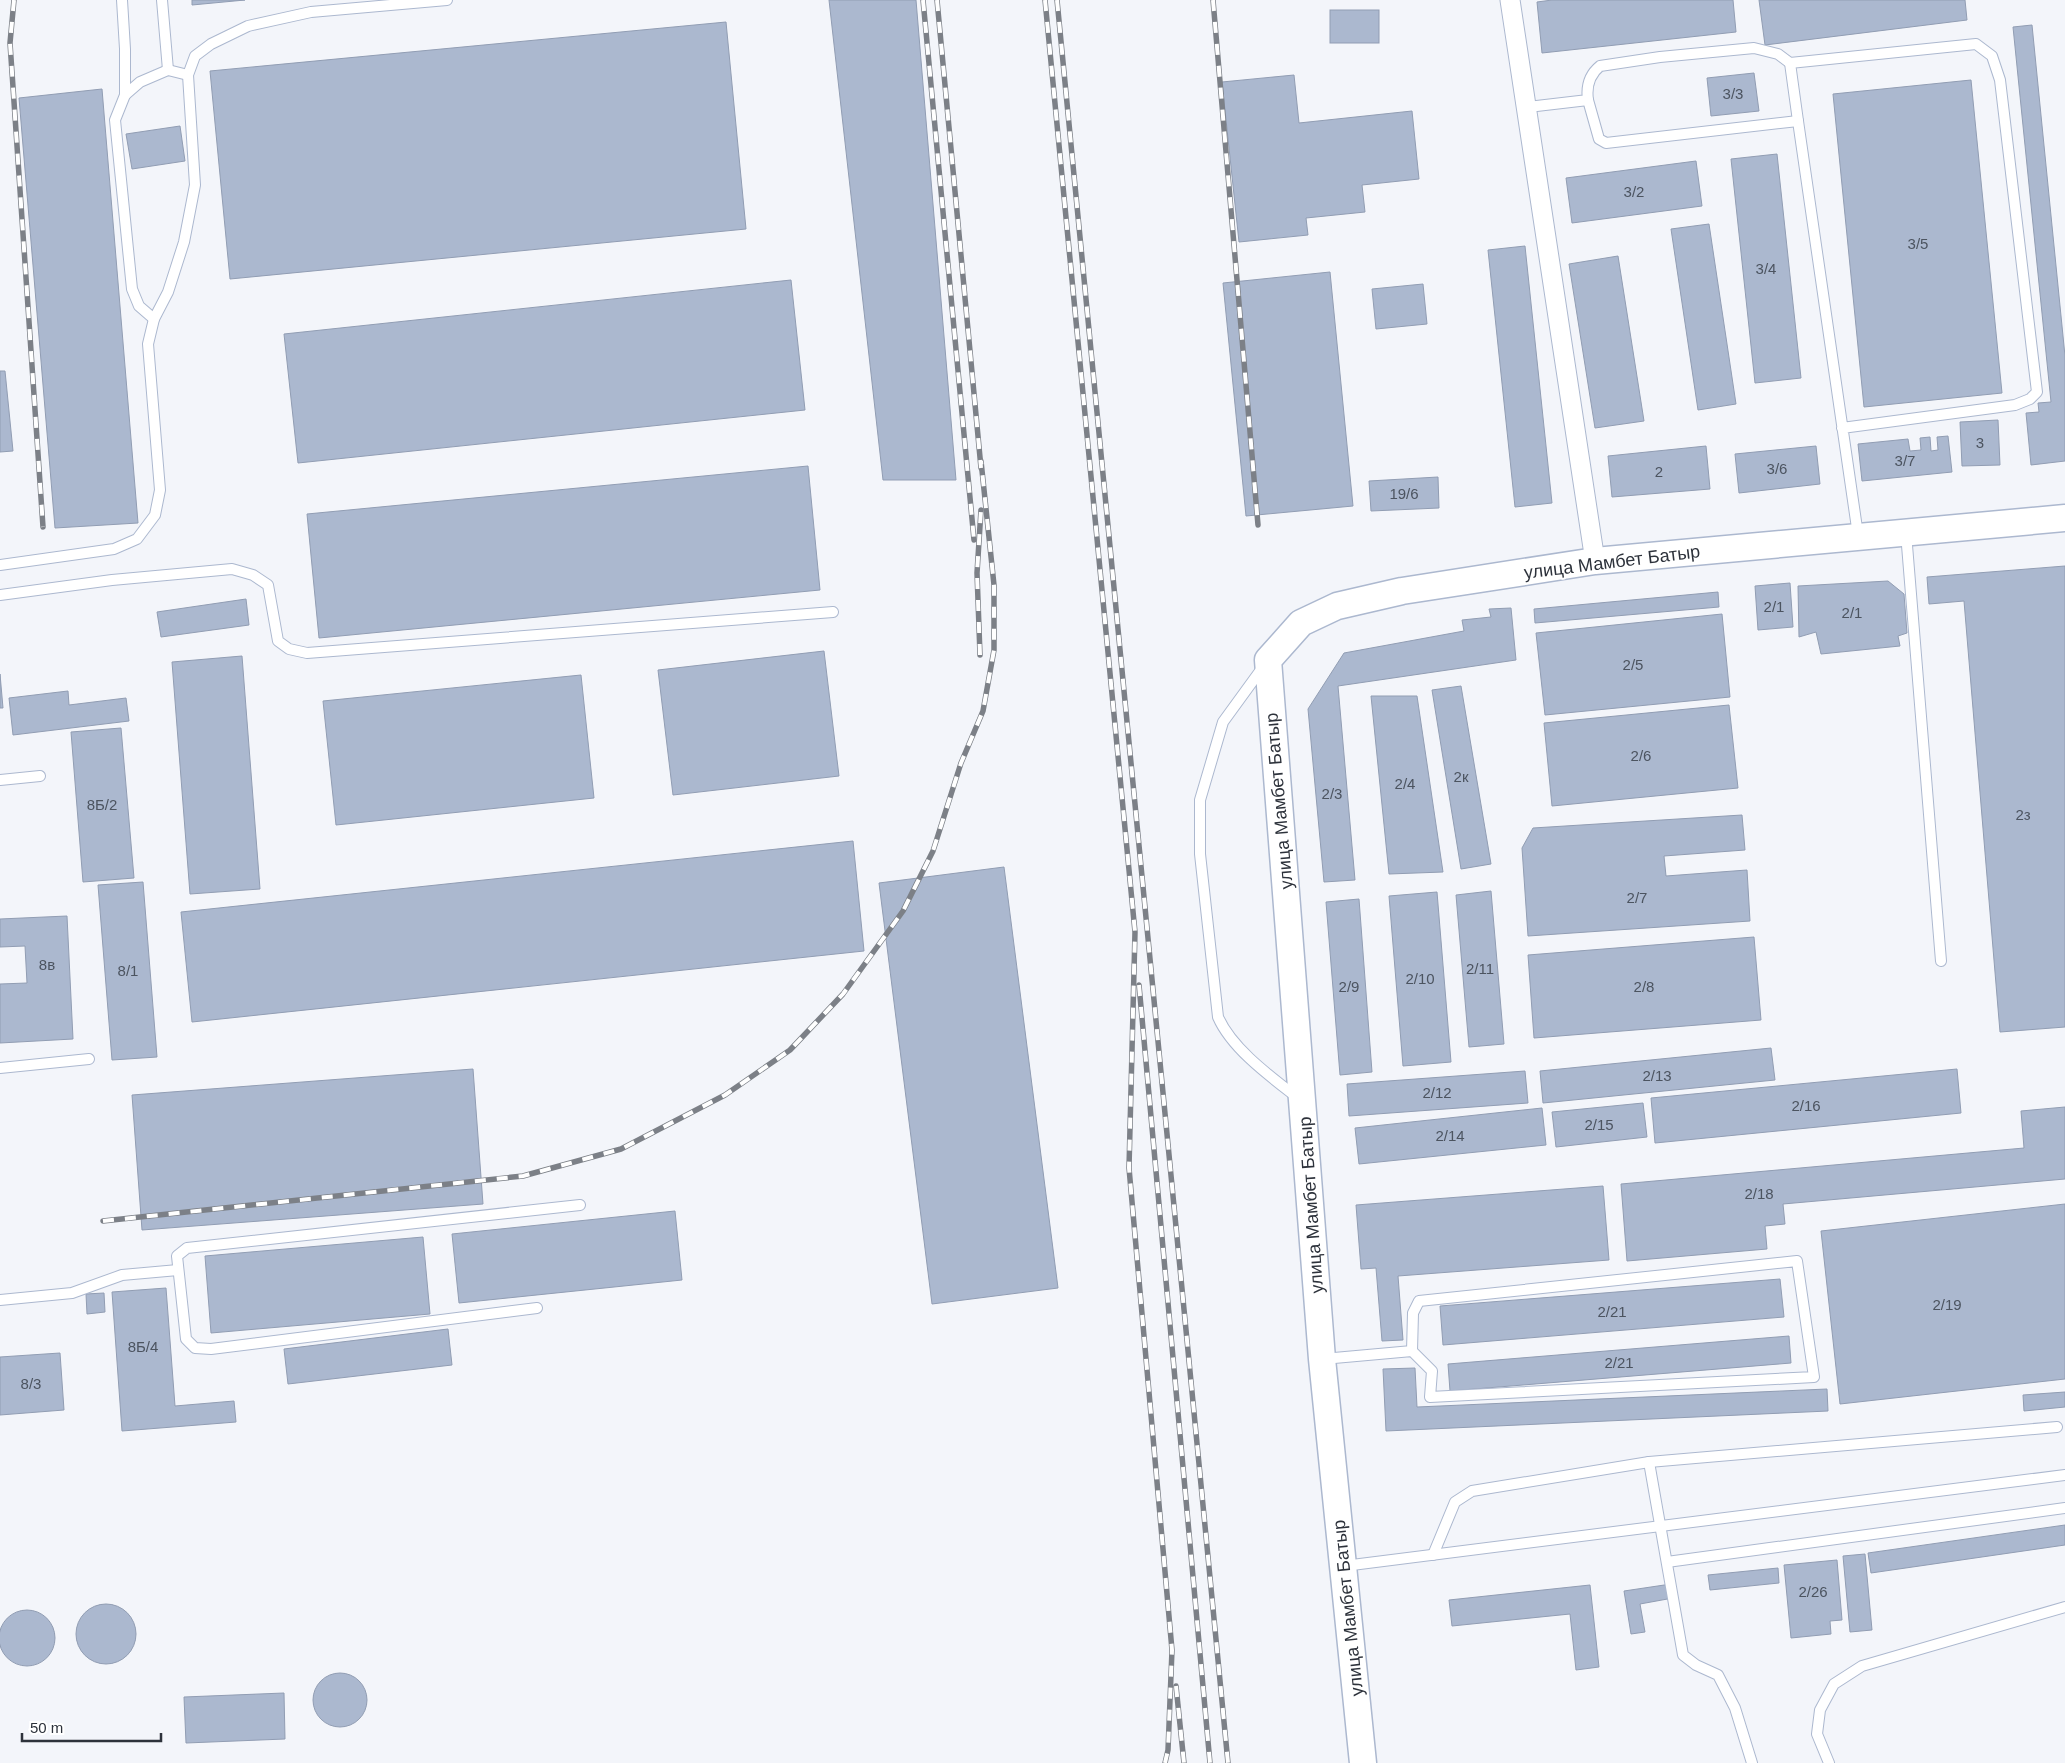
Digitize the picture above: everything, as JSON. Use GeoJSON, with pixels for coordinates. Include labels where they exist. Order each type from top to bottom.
{"type":"FeatureCollection","features":[{"type":"Feature","properties":{"kind":"main road","name":"улица Мамбет Батыр"},"geometry":{"type":"LineString","coordinates":[[1363,1763],[1322,1359],[1268,660],[1301,623],[1337,606],[1402,591],[1595,561],[1858,535],[2065,518]]}},
{"type":"Feature","properties":{"kind":"street"},"geometry":{"type":"LineString","coordinates":[[1510,0],[1528,107],[1595,561]]}},
{"type":"Feature","properties":{"kind":"lane"},"geometry":{"type":"LineString","coordinates":[[122,0],[125,49],[124,95],[116,120],[132,289],[139,306],[154,319]]}},
{"type":"Feature","properties":{"kind":"lane"},"geometry":{"type":"LineString","coordinates":[[162,0],[168,70]]}},
{"type":"Feature","properties":{"kind":"lane"},"geometry":{"type":"LineString","coordinates":[[0,565],[114,550],[137,539],[155,515],[160,490],[148,344],[154,319],[168,292],[184,242],[195,185],[188,74],[195,56],[211,44],[248,26],[311,12],[447,0]]}},
{"type":"Feature","properties":{"kind":"lane"},"geometry":{"type":"LineString","coordinates":[[1790,64],[1976,44],[1992,56],[2000,80],[2037,392],[2030,399],[2015,405],[1842,428]]}},
{"type":"Feature","properties":{"kind":"lane"},"geometry":{"type":"LineString","coordinates":[[1798,121],[1606,143],[1599,139],[1586,90],[1593,72],[1600,66],[1660,57],[1754,48],[1778,54],[1790,64],[1858,535]]}},
{"type":"Feature","properties":{"kind":"lane"},"geometry":{"type":"LineString","coordinates":[[124,95],[140,82],[168,70],[188,74]]}},
{"type":"Feature","properties":{"kind":"lane"},"geometry":{"type":"LineString","coordinates":[[1528,107],[1588,100]]}},
{"type":"Feature","properties":{"kind":"lane"},"geometry":{"type":"LineString","coordinates":[[1906,532],[1941,961]]}},
{"type":"Feature","properties":{"kind":"lane"},"geometry":{"type":"LineString","coordinates":[[0,595],[112,580],[232,569],[253,575],[268,586],[278,641],[289,649],[307,653],[833,612]]}},
{"type":"Feature","properties":{"kind":"lane"},"geometry":{"type":"LineString","coordinates":[[1268,660],[1223,722],[1200,800],[1200,854],[1218,1017],[1231,1038],[1274,1080],[1303,1102]]}},
{"type":"Feature","properties":{"kind":"lane"},"geometry":{"type":"LineString","coordinates":[[0,780],[40,776]]}},
{"type":"Feature","properties":{"kind":"lane"},"geometry":{"type":"LineString","coordinates":[[0,1068],[90,1059]]}},
{"type":"Feature","properties":{"kind":"lane"},"geometry":{"type":"LineString","coordinates":[[537,1308],[221,1348],[195,1348],[186,1339],[177,1256],[187,1248],[580,1205]]}},
{"type":"Feature","properties":{"kind":"lane"},"geometry":{"type":"LineString","coordinates":[[1797,1261],[1814,1376],[1430,1397],[1432,1371],[1412,1351],[1413,1313],[1419,1301],[1797,1261]]}},
{"type":"Feature","properties":{"kind":"lane"},"geometry":{"type":"LineString","coordinates":[[0,1300],[72,1293],[122,1275],[178,1270]]}},
{"type":"Feature","properties":{"kind":"lane"},"geometry":{"type":"LineString","coordinates":[[1322,1359],[1412,1351]]}},
{"type":"Feature","properties":{"kind":"lane"},"geometry":{"type":"LineString","coordinates":[[1433,1555],[1455,1502],[1472,1491],[1650,1462],[2057,1427]]}},
{"type":"Feature","properties":{"kind":"lane"},"geometry":{"type":"LineString","coordinates":[[1650,1462],[1683,1655],[1696,1665],[1718,1675],[1735,1708],[1752,1763]]}},
{"type":"Feature","properties":{"kind":"lane"},"geometry":{"type":"LineString","coordinates":[[1344,1566],[2065,1475]]}},
{"type":"Feature","properties":{"kind":"lane"},"geometry":{"type":"LineString","coordinates":[[1667,1562],[2065,1508]]}},
{"type":"Feature","properties":{"kind":"lane"},"geometry":{"type":"LineString","coordinates":[[1829,1763],[1817,1734],[1820,1710],[1834,1684],[1862,1666],[2065,1607]]}},
{"type":"Feature","properties":{"kind":"building"},"geometry":{"type":"Polygon","coordinates":[[[192,0],[245,0],[192,5],[192,0]]]}},
{"type":"Feature","properties":{"kind":"building"},"geometry":{"type":"Polygon","coordinates":[[[829,0],[916,0],[956,480],[883,480],[829,0]]]}},
{"type":"Feature","properties":{"kind":"building"},"geometry":{"type":"Polygon","coordinates":[[[1552,0],[1733,0],[1736,32],[1542,53],[1537,2],[1552,0]]]}},
{"type":"Feature","properties":{"kind":"building"},"geometry":{"type":"Polygon","coordinates":[[[1759,0],[1965,0],[1967,20],[1765,45],[1759,0]]]}},
{"type":"Feature","properties":{"kind":"building"},"geometry":{"type":"Polygon","coordinates":[[[1330,10],[1379,10],[1379,43],[1330,43],[1330,10]]]}},
{"type":"Feature","properties":{"kind":"building"},"geometry":{"type":"Polygon","coordinates":[[[726,22],[746,229],[230,279],[210,71],[726,22]]]}},
{"type":"Feature","properties":{"kind":"building"},"geometry":{"type":"Polygon","coordinates":[[[2032,25],[2065,356],[2065,461],[2031,465],[2026,413],[2039,412],[2038,403],[2051,402],[2013,27],[2032,25]]]}},
{"type":"Feature","properties":{"kind":"building"},"geometry":{"type":"Polygon","coordinates":[[[1754,73],[1759,111],[1711,116],[1707,78],[1754,73]]]}},
{"type":"Feature","properties":{"kind":"building"},"geometry":{"type":"Polygon","coordinates":[[[1294,75],[1299,123],[1412,111],[1419,179],[1362,185],[1365,212],[1306,218],[1308,235],[1239,242],[1222,82],[1294,75]]]}},
{"type":"Feature","properties":{"kind":"building"},"geometry":{"type":"Polygon","coordinates":[[[1971,80],[2002,393],[1864,407],[1833,94],[1971,80]]]}},
{"type":"Feature","properties":{"kind":"building"},"geometry":{"type":"Polygon","coordinates":[[[102,89],[138,523],[55,528],[19,98],[102,89]]]}},
{"type":"Feature","properties":{"kind":"building"},"geometry":{"type":"Polygon","coordinates":[[[180,126],[185,161],[132,169],[126,134],[180,126]]]}},
{"type":"Feature","properties":{"kind":"building"},"geometry":{"type":"Polygon","coordinates":[[[1777,154],[1801,378],[1755,383],[1731,159],[1777,154]]]}},
{"type":"Feature","properties":{"kind":"building"},"geometry":{"type":"Polygon","coordinates":[[[1696,161],[1702,206],[1572,223],[1566,178],[1696,161]]]}},
{"type":"Feature","properties":{"kind":"building"},"geometry":{"type":"Polygon","coordinates":[[[1709,224],[1736,404],[1698,410],[1671,229],[1709,224]]]}},
{"type":"Feature","properties":{"kind":"building"},"geometry":{"type":"Polygon","coordinates":[[[1525,246],[1552,503],[1515,507],[1488,250],[1525,246]]]}},
{"type":"Feature","properties":{"kind":"building"},"geometry":{"type":"Polygon","coordinates":[[[1618,256],[1644,421],[1595,428],[1569,264],[1618,256]]]}},
{"type":"Feature","properties":{"kind":"building"},"geometry":{"type":"Polygon","coordinates":[[[1330,272],[1353,506],[1246,516],[1223,283],[1330,272]]]}},
{"type":"Feature","properties":{"kind":"building"},"geometry":{"type":"Polygon","coordinates":[[[791,280],[805,410],[298,463],[284,334],[791,280]]]}},
{"type":"Feature","properties":{"kind":"building"},"geometry":{"type":"Polygon","coordinates":[[[1423,284],[1427,324],[1376,329],[1372,289],[1423,284]]]}},
{"type":"Feature","properties":{"kind":"building"},"geometry":{"type":"Polygon","coordinates":[[[0,371],[5,371],[13,451],[0,452],[0,371]]]}},
{"type":"Feature","properties":{"kind":"building"},"geometry":{"type":"Polygon","coordinates":[[[1998,420],[2000,465],[1962,466],[1960,422],[1998,420]]]}},
{"type":"Feature","properties":{"kind":"building"},"geometry":{"type":"Polygon","coordinates":[[[1948,436],[1952,472],[1862,481],[1858,444],[1908,439],[1910,451],[1921,450],[1920,438],[1930,437],[1931,451],[1938,450],[1937,437],[1948,436]]]}},
{"type":"Feature","properties":{"kind":"building"},"geometry":{"type":"Polygon","coordinates":[[[1706,446],[1710,489],[1612,497],[1608,456],[1706,446]]]}},
{"type":"Feature","properties":{"kind":"building"},"geometry":{"type":"Polygon","coordinates":[[[1816,446],[1820,484],[1739,493],[1735,454],[1816,446]]]}},
{"type":"Feature","properties":{"kind":"building"},"geometry":{"type":"Polygon","coordinates":[[[808,466],[820,590],[319,638],[307,514],[808,466]]]}},
{"type":"Feature","properties":{"kind":"building"},"geometry":{"type":"Polygon","coordinates":[[[1438,477],[1439,508],[1371,511],[1369,481],[1438,477]]]}},
{"type":"Feature","properties":{"kind":"building"},"geometry":{"type":"Polygon","coordinates":[[[2065,566],[2065,1027],[2000,1032],[1964,601],[1929,604],[1927,577],[2065,566]]]}},
{"type":"Feature","properties":{"kind":"building"},"geometry":{"type":"Polygon","coordinates":[[[1888,581],[1904,594],[1907,633],[1898,636],[1900,646],[1821,654],[1816,632],[1799,637],[1798,586],[1888,581]]]}},
{"type":"Feature","properties":{"kind":"building"},"geometry":{"type":"Polygon","coordinates":[[[1790,583],[1793,627],[1758,630],[1755,586],[1790,583]]]}},
{"type":"Feature","properties":{"kind":"building"},"geometry":{"type":"Polygon","coordinates":[[[1718,592],[1719,607],[1535,623],[1534,609],[1718,592]]]}},
{"type":"Feature","properties":{"kind":"building"},"geometry":{"type":"Polygon","coordinates":[[[246,599],[249,625],[161,637],[157,612],[246,599]]]}},
{"type":"Feature","properties":{"kind":"building"},"geometry":{"type":"Polygon","coordinates":[[[1511,608],[1516,660],[1338,686],[1355,880],[1324,882],[1308,709],[1344,653],[1464,631],[1462,620],[1491,617],[1489,609],[1511,608]]]}},
{"type":"Feature","properties":{"kind":"building"},"geometry":{"type":"Polygon","coordinates":[[[1722,614],[1730,697],[1545,715],[1536,633],[1722,614]]]}},
{"type":"Feature","properties":{"kind":"building"},"geometry":{"type":"Polygon","coordinates":[[[824,651],[839,776],[673,795],[658,670],[824,651]]]}},
{"type":"Feature","properties":{"kind":"building"},"geometry":{"type":"Polygon","coordinates":[[[242,656],[260,889],[190,894],[172,662],[242,656]]]}},
{"type":"Feature","properties":{"kind":"building"},"geometry":{"type":"Polygon","coordinates":[[[0,674],[3,708],[0,708],[0,674]]]}},
{"type":"Feature","properties":{"kind":"building"},"geometry":{"type":"Polygon","coordinates":[[[581,675],[594,798],[336,825],[323,701],[581,675]]]}},
{"type":"Feature","properties":{"kind":"building"},"geometry":{"type":"Polygon","coordinates":[[[1461,686],[1491,864],[1461,869],[1432,690],[1461,686]]]}},
{"type":"Feature","properties":{"kind":"building"},"geometry":{"type":"Polygon","coordinates":[[[68,691],[69,705],[126,698],[129,721],[13,735],[9,698],[68,691]]]}},
{"type":"Feature","properties":{"kind":"building"},"geometry":{"type":"Polygon","coordinates":[[[1371,696],[1417,696],[1443,872],[1389,874],[1371,696]]]}},
{"type":"Feature","properties":{"kind":"building"},"geometry":{"type":"Polygon","coordinates":[[[1729,705],[1738,788],[1552,806],[1544,723],[1729,705]]]}},
{"type":"Feature","properties":{"kind":"building"},"geometry":{"type":"Polygon","coordinates":[[[121,728],[134,878],[83,882],[71,732],[121,728]]]}},
{"type":"Feature","properties":{"kind":"building"},"geometry":{"type":"Polygon","coordinates":[[[1742,815],[1745,850],[1664,856],[1666,876],[1747,870],[1750,921],[1528,936],[1522,848],[1533,828],[1742,815]]]}},
{"type":"Feature","properties":{"kind":"building"},"geometry":{"type":"Polygon","coordinates":[[[853,841],[864,951],[192,1022],[181,912],[853,841]]]}},
{"type":"Feature","properties":{"kind":"building"},"geometry":{"type":"Polygon","coordinates":[[[1004,867],[1058,1288],[932,1304],[879,883],[1004,867]]]}},
{"type":"Feature","properties":{"kind":"building"},"geometry":{"type":"Polygon","coordinates":[[[143,882],[157,1057],[112,1060],[98,885],[143,882]]]}},
{"type":"Feature","properties":{"kind":"building"},"geometry":{"type":"Polygon","coordinates":[[[1491,891],[1504,1044],[1469,1047],[1456,895],[1491,891]]]}},
{"type":"Feature","properties":{"kind":"building"},"geometry":{"type":"Polygon","coordinates":[[[1437,892],[1451,1062],[1403,1066],[1389,896],[1437,892]]]}},
{"type":"Feature","properties":{"kind":"building"},"geometry":{"type":"Polygon","coordinates":[[[1359,899],[1372,1072],[1340,1075],[1326,902],[1359,899]]]}},
{"type":"Feature","properties":{"kind":"building"},"geometry":{"type":"Polygon","coordinates":[[[67,916],[73,1039],[0,1043],[0,984],[27,983],[25,946],[0,947],[0,919],[67,916]]]}},
{"type":"Feature","properties":{"kind":"building"},"geometry":{"type":"Polygon","coordinates":[[[1754,937],[1761,1020],[1534,1038],[1528,955],[1754,937]]]}},
{"type":"Feature","properties":{"kind":"building"},"geometry":{"type":"Polygon","coordinates":[[[1771,1048],[1775,1080],[1543,1103],[1540,1071],[1771,1048]]]}},
{"type":"Feature","properties":{"kind":"building"},"geometry":{"type":"Polygon","coordinates":[[[473,1069],[483,1204],[142,1230],[132,1095],[473,1069]]]}},
{"type":"Feature","properties":{"kind":"building"},"geometry":{"type":"Polygon","coordinates":[[[1957,1069],[1961,1113],[1655,1143],[1651,1098],[1957,1069]]]}},
{"type":"Feature","properties":{"kind":"building"},"geometry":{"type":"Polygon","coordinates":[[[1525,1071],[1528,1103],[1349,1116],[1347,1084],[1525,1071]]]}},
{"type":"Feature","properties":{"kind":"building"},"geometry":{"type":"Polygon","coordinates":[[[1643,1103],[1647,1137],[1556,1147],[1552,1112],[1643,1103]]]}},
{"type":"Feature","properties":{"kind":"building"},"geometry":{"type":"Polygon","coordinates":[[[2065,1107],[2065,1179],[1783,1204],[1785,1224],[1765,1226],[1767,1249],[1627,1261],[1621,1184],[2024,1148],[2021,1111],[2065,1107]]]}},
{"type":"Feature","properties":{"kind":"building"},"geometry":{"type":"Polygon","coordinates":[[[1542,1108],[1546,1145],[1359,1164],[1355,1128],[1542,1108]]]}},
{"type":"Feature","properties":{"kind":"building"},"geometry":{"type":"Polygon","coordinates":[[[1603,1186],[1609,1260],[1398,1276],[1403,1340],[1382,1341],[1376,1268],[1361,1269],[1356,1205],[1603,1186]]]}},
{"type":"Feature","properties":{"kind":"building"},"geometry":{"type":"Polygon","coordinates":[[[2065,1204],[2065,1379],[1840,1404],[1821,1231],[2065,1204]]]}},
{"type":"Feature","properties":{"kind":"building"},"geometry":{"type":"Polygon","coordinates":[[[675,1211],[682,1280],[459,1303],[452,1234],[675,1211]]]}},
{"type":"Feature","properties":{"kind":"building"},"geometry":{"type":"Polygon","coordinates":[[[423,1237],[430,1314],[211,1333],[205,1256],[423,1237]]]}},
{"type":"Feature","properties":{"kind":"building"},"geometry":{"type":"Polygon","coordinates":[[[1780,1279],[1784,1317],[1443,1345],[1440,1306],[1780,1279]]]}},
{"type":"Feature","properties":{"kind":"building"},"geometry":{"type":"Polygon","coordinates":[[[166,1288],[175,1406],[234,1401],[236,1422],[122,1431],[112,1292],[166,1288]]]}},
{"type":"Feature","properties":{"kind":"building"},"geometry":{"type":"Polygon","coordinates":[[[104,1293],[105,1312],[87,1314],[86,1294],[104,1293]]]}},
{"type":"Feature","properties":{"kind":"building"},"geometry":{"type":"Polygon","coordinates":[[[448,1329],[452,1365],[288,1384],[284,1349],[448,1329]]]}},
{"type":"Feature","properties":{"kind":"building"},"geometry":{"type":"Polygon","coordinates":[[[1789,1336],[1791,1363],[1450,1391],[1448,1364],[1789,1336]]]}},
{"type":"Feature","properties":{"kind":"building"},"geometry":{"type":"Polygon","coordinates":[[[60,1353],[64,1410],[0,1415],[0,1357],[60,1353]]]}},
{"type":"Feature","properties":{"kind":"building"},"geometry":{"type":"Polygon","coordinates":[[[1415,1368],[1417,1407],[1827,1389],[1828,1411],[1386,1431],[1383,1369],[1415,1368]]]}},
{"type":"Feature","properties":{"kind":"building"},"geometry":{"type":"Polygon","coordinates":[[[2065,1392],[2065,1407],[2024,1411],[2023,1395],[2065,1392]]]}},
{"type":"Feature","properties":{"kind":"building"},"geometry":{"type":"Polygon","coordinates":[[[2065,1525],[2065,1545],[1871,1573],[1868,1553],[2065,1525]]]}},
{"type":"Feature","properties":{"kind":"building"},"geometry":{"type":"Polygon","coordinates":[[[1865,1554],[1872,1630],[1850,1632],[1843,1556],[1865,1554]]]}},
{"type":"Feature","properties":{"kind":"building"},"geometry":{"type":"Polygon","coordinates":[[[1837,1560],[1842,1620],[1830,1621],[1831,1634],[1791,1638],[1784,1565],[1837,1560]]]}},
{"type":"Feature","properties":{"kind":"building"},"geometry":{"type":"Polygon","coordinates":[[[1778,1568],[1779,1583],[1710,1590],[1708,1575],[1778,1568]]]}},
{"type":"Feature","properties":{"kind":"building"},"geometry":{"type":"Polygon","coordinates":[[[1671,1584],[1673,1598],[1640,1604],[1645,1632],[1631,1634],[1624,1591],[1671,1584]]]}},
{"type":"Feature","properties":{"kind":"building"},"geometry":{"type":"Polygon","coordinates":[[[1590,1585],[1599,1667],[1576,1670],[1570,1614],[1452,1626],[1449,1600],[1590,1585]]]}},
{"type":"Feature","properties":{"kind":"building"},"geometry":{"type":"Polygon","coordinates":[[[100,1604],[112,1604],[128,1612],[134,1622],[136,1634],[134,1646],[128,1656],[112,1664],[100,1664],[84,1656],[76,1640],[76,1628],[84,1612],[100,1604]]]}},
{"type":"Feature","properties":{"kind":"building"},"geometry":{"type":"Polygon","coordinates":[[[21,1610],[33,1610],[43,1614],[51,1622],[55,1638],[51,1654],[43,1662],[33,1666],[21,1666],[11,1662],[3,1654],[-1,1644],[-1,1632],[3,1622],[11,1614],[21,1610]]]}},
{"type":"Feature","properties":{"kind":"building"},"geometry":{"type":"Polygon","coordinates":[[[335,1673],[345,1673],[355,1677],[363,1685],[367,1700],[363,1715],[355,1723],[345,1727],[335,1727],[325,1723],[317,1715],[313,1705],[313,1695],[317,1685],[325,1677],[335,1673]]]}},
{"type":"Feature","properties":{"kind":"building"},"geometry":{"type":"Polygon","coordinates":[[[284,1693],[285,1739],[186,1743],[184,1697],[284,1693]]]}},
{"type":"Feature","properties":{"kind":"railway"},"geometry":{"type":"LineString","coordinates":[[14,0],[10,43],[43,527]]}},
{"type":"Feature","properties":{"kind":"railway"},"geometry":{"type":"LineString","coordinates":[[923,0],[974,540]]}},
{"type":"Feature","properties":{"kind":"railway"},"geometry":{"type":"LineString","coordinates":[[937,0],[981,468]]}},
{"type":"Feature","properties":{"kind":"railway"},"geometry":{"type":"LineString","coordinates":[[1045,0],[1135,932],[1129,1168],[1172,1650],[1168,1750],[1165,1763]]}},
{"type":"Feature","properties":{"kind":"railway"},"geometry":{"type":"LineString","coordinates":[[1057,0],[1228,1763]]}},
{"type":"Feature","properties":{"kind":"railway"},"geometry":{"type":"LineString","coordinates":[[1213,0],[1258,525]]}},
{"type":"Feature","properties":{"kind":"railway"},"geometry":{"type":"LineString","coordinates":[[103,1221],[523,1176],[621,1149],[725,1095],[790,1050],[843,994],[903,911],[933,851],[961,763],[983,711],[994,650],[994,585],[981,461]]}},
{"type":"Feature","properties":{"kind":"railway"},"geometry":{"type":"LineString","coordinates":[[980,655],[977,573],[981,510]]}},
{"type":"Feature","properties":{"kind":"railway"},"geometry":{"type":"LineString","coordinates":[[1139,985],[1210,1763]]}},
{"type":"Feature","properties":{"kind":"railway"},"geometry":{"type":"LineString","coordinates":[[1176,1686],[1184,1763]]}}]}
